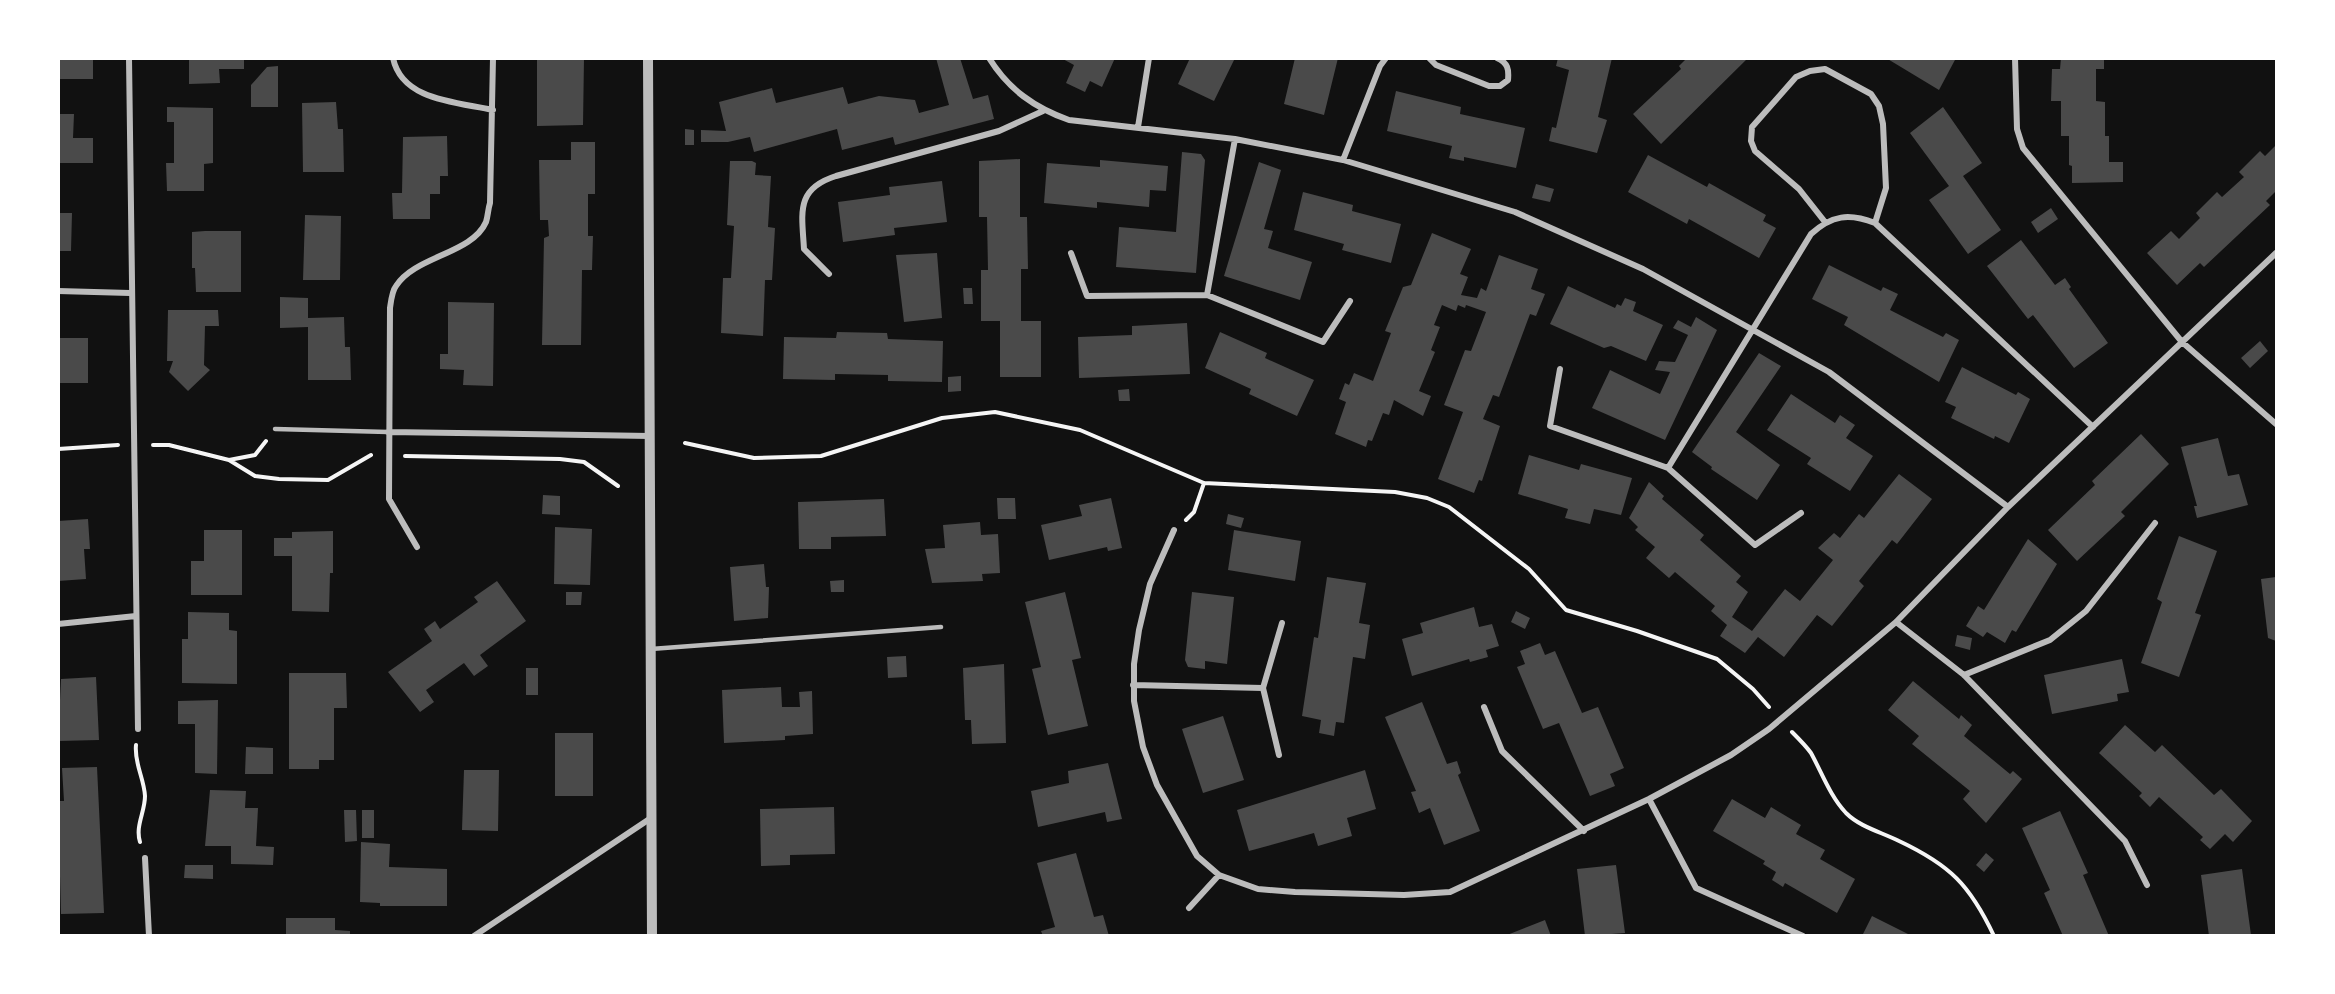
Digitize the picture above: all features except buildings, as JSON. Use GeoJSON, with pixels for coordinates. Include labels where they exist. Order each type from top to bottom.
{"type":"FeatureCollection","features":[{"type":"Feature","properties":{"kind":"street"},"geometry":{"type":"LineString","coordinates":[[129,58],[130,293],[135,444],[138,729]]}},
{"type":"Feature","properties":{"kind":"street"},"geometry":{"type":"LineString","coordinates":[[393,58],[403,81],[419,93],[493,110]]}},
{"type":"Feature","properties":{"kind":"street"},"geometry":{"type":"LineString","coordinates":[[417,547],[389,499],[390,308],[395,286],[410,271],[477,234],[486,222],[490,204],[493,58]]}},
{"type":"Feature","properties":{"kind":"street"},"geometry":{"type":"LineString","coordinates":[[648,58],[652,936]]}},
{"type":"Feature","properties":{"kind":"street"},"geometry":{"type":"LineString","coordinates":[[989,58],[1013,90],[1043,111],[1069,120],[1236,139],[1343,160],[1515,212],[1643,269],[1829,372],[2008,507]]}},
{"type":"Feature","properties":{"kind":"street"},"geometry":{"type":"LineString","coordinates":[[1138,127],[1149,58]]}},
{"type":"Feature","properties":{"kind":"street"},"geometry":{"type":"LineString","coordinates":[[1343,160],[1380,66],[1386,58]]}},
{"type":"Feature","properties":{"kind":"street"},"geometry":{"type":"LineString","coordinates":[[1429,58],[1436,65],[1490,86],[1500,86],[1508,80],[1509,70],[1504,61],[1497,58]]}},
{"type":"Feature","properties":{"kind":"street"},"geometry":{"type":"LineString","coordinates":[[2015,58],[2017,129],[2023,148],[2182,342],[2277,424]]}},
{"type":"Feature","properties":{"kind":"street"},"geometry":{"type":"LineString","coordinates":[[1825,222],[1799,189],[1755,151],[1751,141],[1752,127],[1796,77],[1810,71],[1825,69],[1871,94],[1879,106],[1883,124],[1886,188],[1875,223]]}},
{"type":"Feature","properties":{"kind":"street"},"geometry":{"type":"LineString","coordinates":[[829,274],[804,249],[802,209],[813,186],[836,176],[999,131],[1043,111]]}},
{"type":"Feature","properties":{"kind":"street"},"geometry":{"type":"LineString","coordinates":[[1207,295],[1236,139]]}},
{"type":"Feature","properties":{"kind":"street"},"geometry":{"type":"LineString","coordinates":[[1668,468],[1811,234],[1825,222],[1844,216],[1859,217],[1875,223],[2093,427]]}},
{"type":"Feature","properties":{"kind":"street"},"geometry":{"type":"LineString","coordinates":[[1071,253],[1088,296],[1207,295],[1323,342],[1350,301]]}},
{"type":"Feature","properties":{"kind":"street"},"geometry":{"type":"LineString","coordinates":[[1174,530],[1150,584],[1136,645],[1133,685],[1143,747],[1157,785],[1197,856],[1219,875],[1258,889],[1404,895],[1450,892],[1649,799],[1731,755],[1781,720],[1896,622],[2008,507],[2277,253]]}},
{"type":"Feature","properties":{"kind":"street"},"geometry":{"type":"LineString","coordinates":[[58,291],[130,293]]}},
{"type":"Feature","properties":{"kind":"street"},"geometry":{"type":"LineString","coordinates":[[1560,369],[1550,426],[1668,468],[1755,545],[1801,513]]}},
{"type":"Feature","properties":{"kind":"street"},"geometry":{"type":"LineString","coordinates":[[388,432],[650,436]]}},
{"type":"Feature","properties":{"kind":"street"},"geometry":{"type":"LineString","coordinates":[[1964,675],[2049,640],[2086,611],[2155,523]]}},
{"type":"Feature","properties":{"kind":"street"},"geometry":{"type":"LineString","coordinates":[[58,624],[136,616]]}},
{"type":"Feature","properties":{"kind":"street"},"geometry":{"type":"LineString","coordinates":[[1896,622],[1964,675],[2125,841],[2147,885]]}},
{"type":"Feature","properties":{"kind":"street"},"geometry":{"type":"LineString","coordinates":[[1279,755],[1263,688],[1282,624]]}},
{"type":"Feature","properties":{"kind":"street"},"geometry":{"type":"LineString","coordinates":[[1133,685],[1263,688]]}},
{"type":"Feature","properties":{"kind":"street"},"geometry":{"type":"LineString","coordinates":[[1484,707],[1502,751],[1584,831]]}},
{"type":"Feature","properties":{"kind":"street"},"geometry":{"type":"LineString","coordinates":[[1649,799],[1696,888],[1803,936]]}},
{"type":"Feature","properties":{"kind":"street"},"geometry":{"type":"LineString","coordinates":[[474,936],[652,818]]}},
{"type":"Feature","properties":{"kind":"street"},"geometry":{"type":"LineString","coordinates":[[145,858],[149,936]]}},
{"type":"Feature","properties":{"kind":"street"},"geometry":{"type":"LineString","coordinates":[[1189,908],[1219,875]]}},
{"type":"Feature","properties":{"kind":"lane"},"geometry":{"type":"LineString","coordinates":[[275,429],[388,432]]}},
{"type":"Feature","properties":{"kind":"lane"},"geometry":{"type":"LineString","coordinates":[[651,649],[941,627]]}},
{"type":"Feature","properties":{"kind":"path"},"geometry":{"type":"LineString","coordinates":[[685,443],[754,458],[821,456],[942,418],[995,412],[1080,429],[1204,483],[1251,488],[1395,492],[1427,498],[1449,507],[1529,569],[1566,610],[1637,631],[1717,659],[1753,689],[1809,751],[1832,794],[1846,814],[1868,828],[1899,841],[1950,870],[1978,903],[1994,936]]}},
{"type":"Feature","properties":{"kind":"path"},"geometry":{"type":"LineString","coordinates":[[229,460],[255,455],[275,429]]}},
{"type":"Feature","properties":{"kind":"path"},"geometry":{"type":"LineString","coordinates":[[58,449],[135,444]]}},
{"type":"Feature","properties":{"kind":"path"},"geometry":{"type":"LineString","coordinates":[[1174,530],[1194,512],[1204,483]]}},
{"type":"Feature","properties":{"kind":"path"},"geometry":{"type":"LineString","coordinates":[[138,729],[135,756],[145,798],[137,833],[145,858]]}}]}
